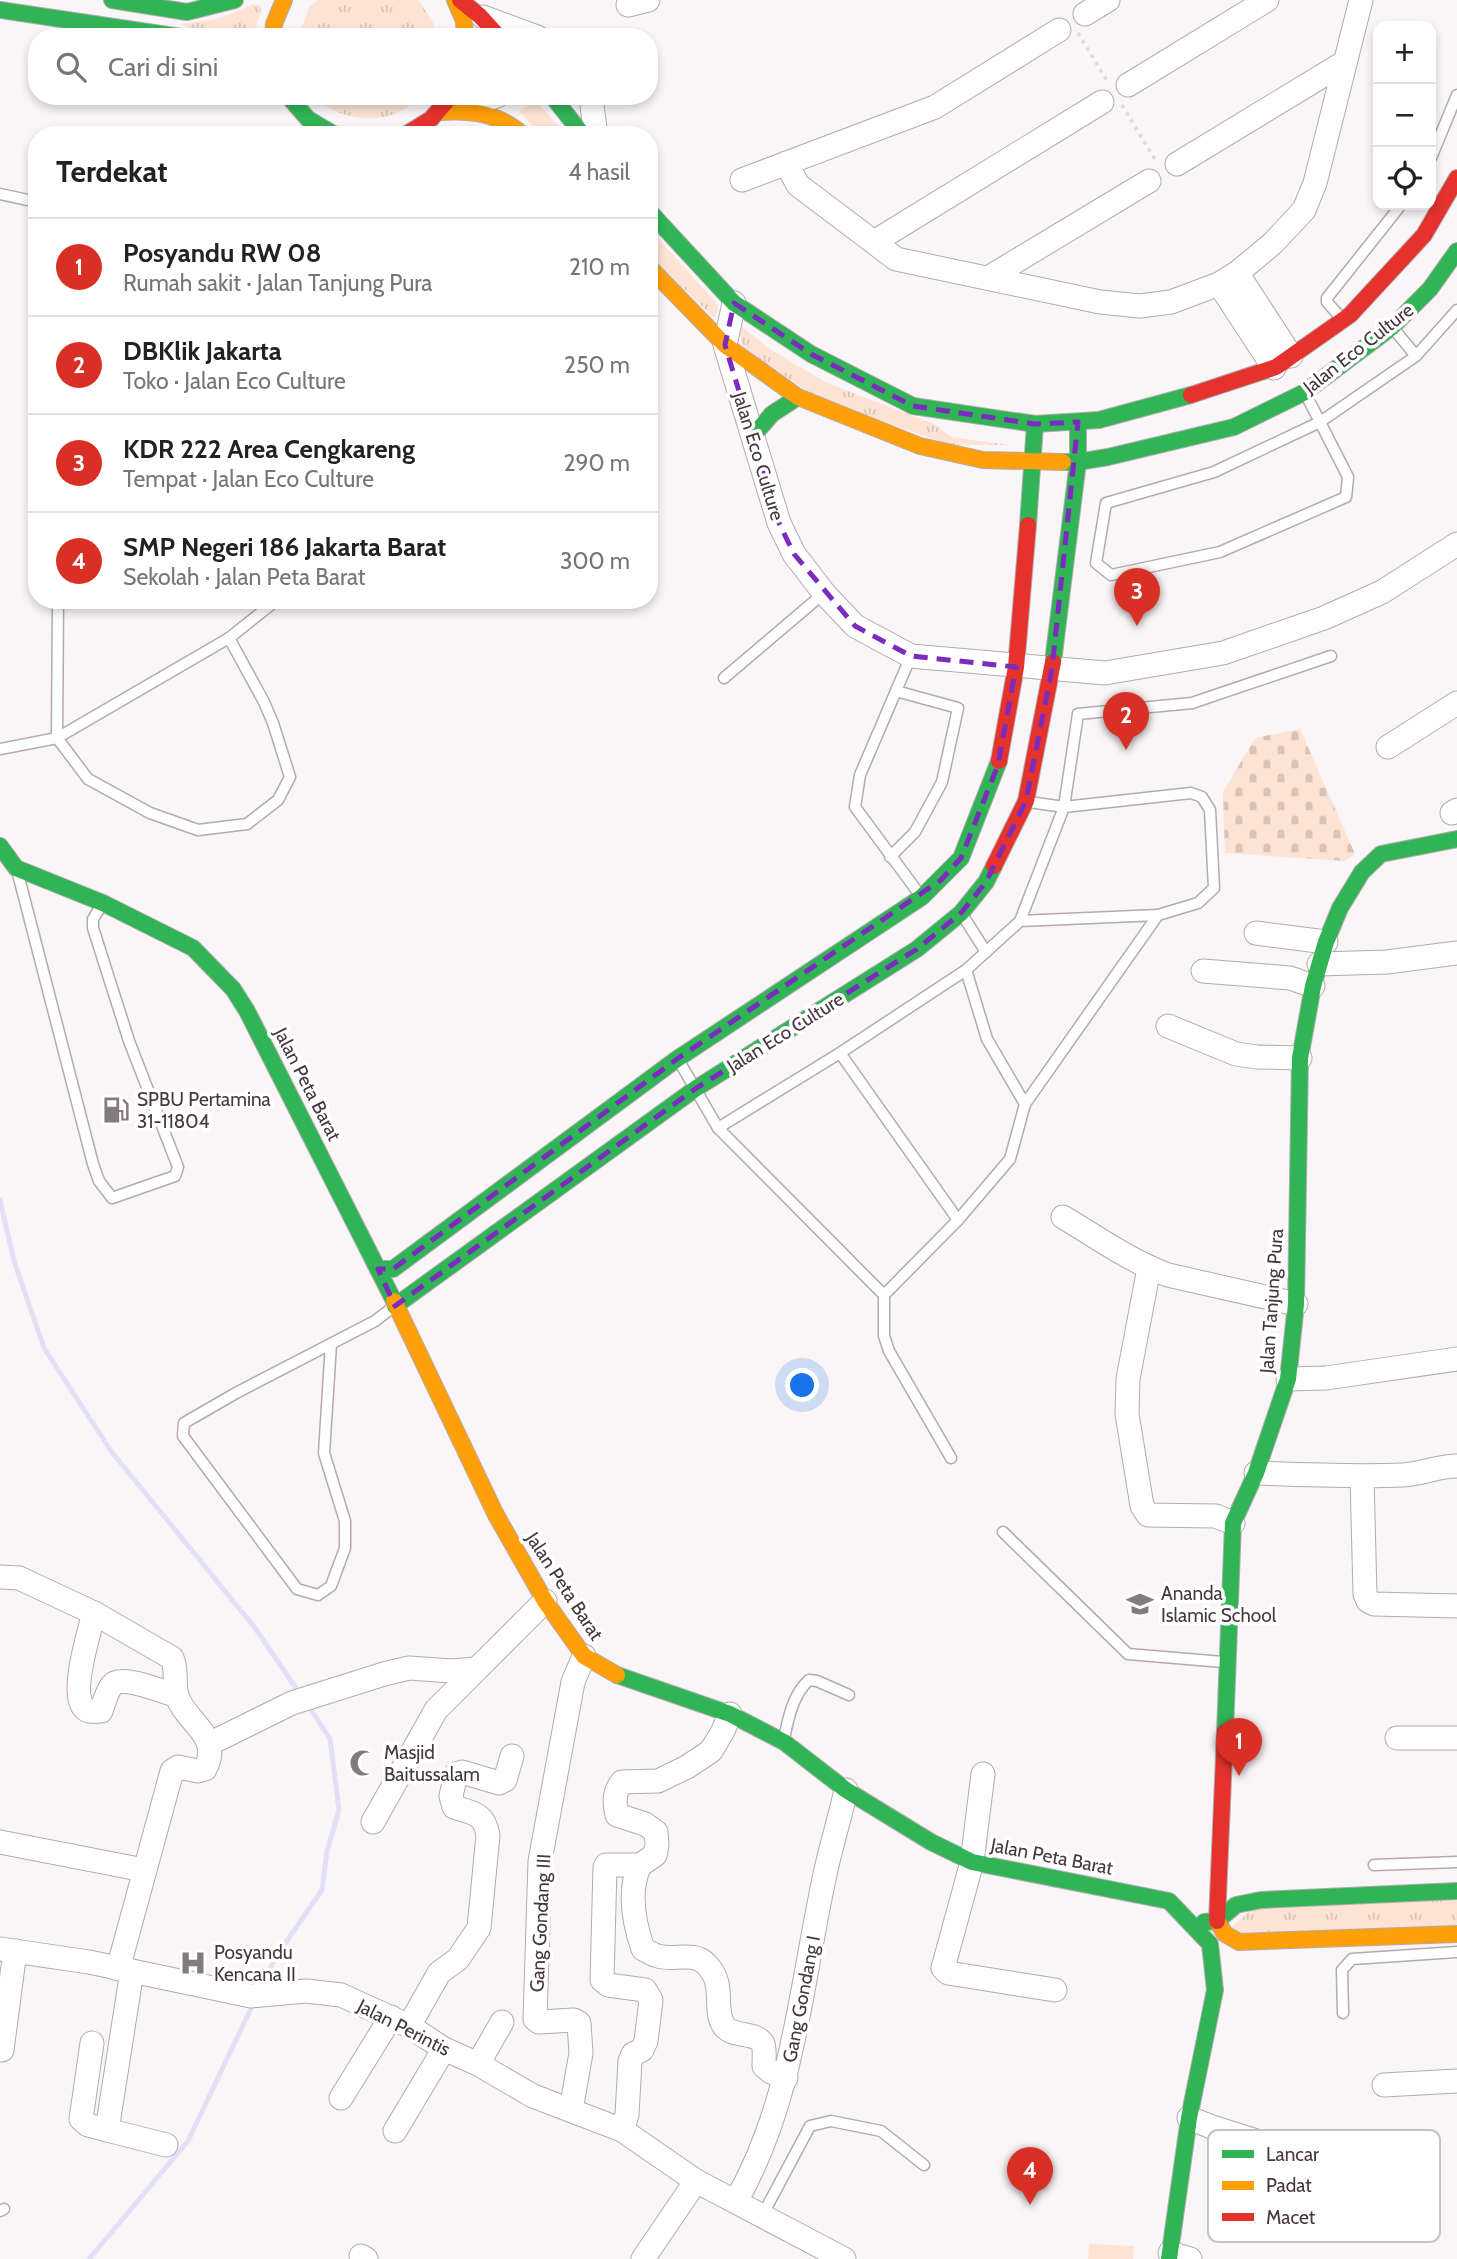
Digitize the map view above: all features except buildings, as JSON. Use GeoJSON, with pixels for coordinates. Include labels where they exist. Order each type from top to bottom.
{"type":"FeatureCollection","features":[{"type":"Feature","properties":{"kind":"street"},"geometry":{"type":"LineString","coordinates":[[112,0],[187,12],[235,0]]}},
{"type":"Feature","properties":{"kind":"street"},"geometry":{"type":"LineString","coordinates":[[274,28],[284,0]]}},
{"type":"Feature","properties":{"kind":"street"},"geometry":{"type":"LineString","coordinates":[[458,0],[491,28]]}},
{"type":"Feature","properties":{"kind":"street"},"geometry":{"type":"LineString","coordinates":[[458,0],[465,28]]}},
{"type":"Feature","properties":{"kind":"street"},"geometry":{"type":"LineString","coordinates":[[1085,14],[1108,0]]}},
{"type":"Feature","properties":{"kind":"street"},"geometry":{"type":"LineString","coordinates":[[1128,85],[1267,0]]}},
{"type":"Feature","properties":{"kind":"street"},"geometry":{"type":"LineString","coordinates":[[786,163],[798,185],[896,259],[1100,302],[1140,306],[1171,302],[1228,279],[1272,244],[1304,210],[1315,183],[1361,0]]}},
{"type":"Feature","properties":{"kind":"street"},"geometry":{"type":"LineString","coordinates":[[0,10],[121,28]]}},
{"type":"Feature","properties":{"kind":"street"},"geometry":{"type":"LineString","coordinates":[[480,16],[513,28]]}},
{"type":"Feature","properties":{"kind":"street"},"geometry":{"type":"LineString","coordinates":[[742,180],[936,107],[1059,30]]}},
{"type":"Feature","properties":{"kind":"street"},"geometry":{"type":"LineString","coordinates":[[1177,164],[1345,62]]}},
{"type":"Feature","properties":{"kind":"street"},"geometry":{"type":"LineString","coordinates":[[874,242],[1102,102]]}},
{"type":"Feature","properties":{"kind":"street"},"geometry":{"type":"LineString","coordinates":[[293,105],[302,126]]}},
{"type":"Feature","properties":{"kind":"street"},"geometry":{"type":"LineString","coordinates":[[294,105],[318,126]]}},
{"type":"Feature","properties":{"kind":"street"},"geometry":{"type":"LineString","coordinates":[[419,126],[444,105]]}},
{"type":"Feature","properties":{"kind":"street"},"geometry":{"type":"LineString","coordinates":[[447,105],[458,111],[488,114],[515,126]]}},
{"type":"Feature","properties":{"kind":"street"},"geometry":{"type":"LineString","coordinates":[[559,105],[576,126]]}},
{"type":"Feature","properties":{"kind":"street"},"geometry":{"type":"LineString","coordinates":[[592,105],[595,126]]}},
{"type":"Feature","properties":{"kind":"street","name":"Jalan Eco Culture"},"geometry":{"type":"LineString","coordinates":[[658,221],[734,303],[811,354],[913,406],[1035,424],[1078,422],[1099,420],[1216,388],[1283,362],[1350,315],[1424,235],[1442,196],[1457,178]]}},
{"type":"Feature","properties":{"kind":"street"},"geometry":{"type":"LineString","coordinates":[[988,278],[1149,181]]}},
{"type":"Feature","properties":{"kind":"street","name":"Jalan Eco Culture"},"geometry":{"type":"LineString","coordinates":[[658,276],[725,345],[798,397],[920,446],[983,460],[1078,462],[1234,427],[1305,393],[1392,327],[1430,289],[1457,251]]}},
{"type":"Feature","properties":{"kind":"street"},"geometry":{"type":"LineString","coordinates":[[1228,279],[1283,362]]}},
{"type":"Feature","properties":{"kind":"street","name":"Jalan Eco Culture"},"geometry":{"type":"LineString","coordinates":[[734,303],[725,345],[779,523],[794,554],[824,593],[855,626],[911,656],[1105,673],[1223,653],[1324,618],[1382,592],[1457,544]]}},
{"type":"Feature","properties":{"kind":"street"},"geometry":{"type":"LineString","coordinates":[[752,438],[763,421],[781,406],[798,397]]}},
{"type":"Feature","properties":{"kind":"street","name":"Jalan Eco Culture"},"geometry":{"type":"LineString","coordinates":[[378,1269],[393,1269],[677,1059],[905,934],[961,913],[986,882],[1026,801],[1052,669],[1078,462],[1078,422]]}},
{"type":"Feature","properties":{"kind":"street","name":"Jalan Eco Culture"},"geometry":{"type":"LineString","coordinates":[[395,1306],[905,934],[922,897],[942,880],[961,858],[998,765],[1016,667],[1035,424]]}},
{"type":"Feature","properties":{"kind":"street"},"geometry":{"type":"LineString","coordinates":[[1388,747],[1457,703]]}},
{"type":"Feature","properties":{"kind":"street","name":"Jalan Tanjung Pura"},"geometry":{"type":"LineString","coordinates":[[1217,1921],[1233,1523],[1256,1473],[1288,1380],[1296,1304],[1300,1058],[1313,986],[1340,908],[1362,872],[1381,854],[1457,839]]}},
{"type":"Feature","properties":{"kind":"street"},"geometry":{"type":"LineString","coordinates":[[0,846],[16,868]]}},
{"type":"Feature","properties":{"kind":"street","name":"Jalan Peta Barat"},"geometry":{"type":"LineString","coordinates":[[16,868],[103,903],[192,948],[233,989],[247,1011],[378,1269],[496,1515],[545,1601],[584,1656],[618,1676],[730,1714],[784,1742],[846,1790],[931,1842],[972,1862],[1169,1901],[1210,1944],[1215,1990],[1189,2118],[1176,2257]]}},
{"type":"Feature","properties":{"kind":"street"},"geometry":{"type":"LineString","coordinates":[[1256,933],[1323,953],[1387,962],[1457,953]]}},
{"type":"Feature","properties":{"kind":"street"},"geometry":{"type":"LineString","coordinates":[[1203,971],[1290,978],[1313,986]]}},
{"type":"Feature","properties":{"kind":"street"},"geometry":{"type":"LineString","coordinates":[[1168,1026],[1236,1054],[1300,1058]]}},
{"type":"Feature","properties":{"kind":"street"},"geometry":{"type":"LineString","coordinates":[[1063,1217],[1149,1268],[1168,1275],[1296,1304]]}},
{"type":"Feature","properties":{"kind":"street"},"geometry":{"type":"LineString","coordinates":[[1149,1268],[1128,1380],[1127,1414],[1142,1506],[1148,1515],[1216,1516],[1233,1523]]}},
{"type":"Feature","properties":{"kind":"street"},"geometry":{"type":"LineString","coordinates":[[1288,1380],[1326,1378],[1457,1359]]}},
{"type":"Feature","properties":{"kind":"street"},"geometry":{"type":"LineString","coordinates":[[1256,1473],[1362,1477],[1408,1475],[1443,1466],[1457,1466]]}},
{"type":"Feature","properties":{"kind":"street"},"geometry":{"type":"LineString","coordinates":[[1362,1477],[1365,1594],[1368,1601],[1374,1604],[1457,1605]]}},
{"type":"Feature","properties":{"kind":"street"},"geometry":{"type":"LineString","coordinates":[[0,1577],[19,1578],[94,1613],[172,1658],[176,1667],[177,1696],[209,1744],[205,1769],[198,1771],[178,1767],[172,1771],[144,1870],[125,1970],[107,2130]]}},
{"type":"Feature","properties":{"kind":"street"},"geometry":{"type":"LineString","coordinates":[[373,1822],[436,1710],[545,1601]]}},
{"type":"Feature","properties":{"kind":"street"},"geometry":{"type":"LineString","coordinates":[[94,1613],[81,1665],[80,1700],[84,1708],[90,1712],[101,1711],[113,1684],[117,1681],[127,1681],[177,1696]]}},
{"type":"Feature","properties":{"kind":"street","name":"Gang Gondang III"},"geometry":{"type":"LineString","coordinates":[[571,2110],[581,2053],[579,2023],[540,2022],[535,2019],[540,1861],[573,1682],[584,1656]]}},
{"type":"Feature","properties":{"kind":"street"},"geometry":{"type":"LineString","coordinates":[[209,1744],[292,1703],[409,1668],[452,1671],[476,1669]]}},
{"type":"Feature","properties":{"kind":"street"},"geometry":{"type":"LineString","coordinates":[[622,2130],[627,2115],[630,2061],[633,2054],[642,2050],[646,2041],[651,2000],[645,1990],[608,1985],[602,1980],[604,1867],[640,1864],[655,1856],[657,1844],[656,1832],[645,1824],[617,1815],[617,1787],[622,1782],[658,1781],[687,1767],[710,1751],[730,1714]]}},
{"type":"Feature","properties":{"kind":"street"},"geometry":{"type":"LineString","coordinates":[[1398,1738],[1457,1738]]}},
{"type":"Feature","properties":{"kind":"street"},"geometry":{"type":"LineString","coordinates":[[341,2098],[439,1973],[458,1959],[479,1928],[488,1835],[486,1823],[477,1815],[454,1807],[451,1796],[456,1774],[462,1772],[499,1783],[505,1780],[512,1756]]}},
{"type":"Feature","properties":{"kind":"street"},"geometry":{"type":"LineString","coordinates":[[983,1774],[972,1862],[943,1965],[944,1971],[1055,1990]]}},
{"type":"Feature","properties":{"kind":"street","name":"Gang Gondang I"},"geometry":{"type":"LineString","coordinates":[[736,2202],[759,2159],[786,2078],[823,1882],[846,1790]]}},
{"type":"Feature","properties":{"kind":"street"},"geometry":{"type":"LineString","coordinates":[[0,1842],[144,1870]]}},
{"type":"Feature","properties":{"kind":"street"},"geometry":{"type":"LineString","coordinates":[[640,1864],[635,1875],[634,1916],[643,1949],[659,1957],[696,1958],[706,1963],[718,1982],[724,2025],[732,2032],[758,2039],[763,2045],[764,2066],[786,2078]]}},
{"type":"Feature","properties":{"kind":"street"},"geometry":{"type":"LineString","coordinates":[[1191,1923],[1217,1921],[1236,1904],[1261,1900],[1365,1895],[1423,1878],[1457,1891]]}},
{"type":"Feature","properties":{"kind":"street"},"geometry":{"type":"LineString","coordinates":[[1365,1895],[1367,1938]]}},
{"type":"Feature","properties":{"kind":"street"},"geometry":{"type":"LineString","coordinates":[[1217,1921],[1225,1934],[1239,1942],[1457,1934]]}},
{"type":"Feature","properties":{"kind":"street"},"geometry":{"type":"LineString","coordinates":[[2,2050],[7,1950]]}},
{"type":"Feature","properties":{"kind":"street","name":"Jalan Perintis"},"geometry":{"type":"LineString","coordinates":[[7,1950],[89,1962],[260,1995],[306,1991],[341,1995],[400,2022],[444,2049],[478,2064],[533,2096],[622,2130],[696,2181],[844,2259]]}},
{"type":"Feature","properties":{"kind":"street"},"geometry":{"type":"LineString","coordinates":[[478,2064],[502,2022]]}},
{"type":"Feature","properties":{"kind":"street"},"geometry":{"type":"LineString","coordinates":[[92,2043],[81,2119],[88,2125],[166,2145]]}},
{"type":"Feature","properties":{"kind":"street"},"geometry":{"type":"LineString","coordinates":[[395,2131],[444,2049]]}},
{"type":"Feature","properties":{"kind":"street"},"geometry":{"type":"LineString","coordinates":[[1384,2085],[1457,2081]]}},
{"type":"Feature","properties":{"kind":"street"},"geometry":{"type":"LineString","coordinates":[[1189,2118],[1226,2130]]}},
{"type":"Feature","properties":{"kind":"street"},"geometry":{"type":"LineString","coordinates":[[643,2259],[696,2181]]}},
{"type":"Feature","properties":{"kind":"lane"},"geometry":{"type":"LineString","coordinates":[[1436,147],[1457,95]]}},
{"type":"Feature","properties":{"kind":"lane"},"geometry":{"type":"LineString","coordinates":[[0,194],[28,200]]}},
{"type":"Feature","properties":{"kind":"lane"},"geometry":{"type":"LineString","coordinates":[[1342,320],[1327,302],[1327,298],[1397,210]]}},
{"type":"Feature","properties":{"kind":"lane"},"geometry":{"type":"LineString","coordinates":[[1305,393],[1320,422],[1348,477],[1346,497],[1220,552],[1111,575],[1096,563],[1106,503],[1214,472],[1320,422],[1416,356],[1457,310]]}},
{"type":"Feature","properties":{"kind":"lane"},"geometry":{"type":"LineString","coordinates":[[1392,327],[1416,356]]}},
{"type":"Feature","properties":{"kind":"lane"},"geometry":{"type":"LineString","coordinates":[[724,678],[824,593]]}},
{"type":"Feature","properties":{"kind":"lane"},"geometry":{"type":"LineString","coordinates":[[58,609],[57,738],[88,779],[150,813],[198,830],[247,824],[278,800],[290,777],[264,702],[229,638]]}},
{"type":"Feature","properties":{"kind":"lane"},"geometry":{"type":"LineString","coordinates":[[0,749],[57,738],[229,638],[266,609]]}},
{"type":"Feature","properties":{"kind":"lane"},"geometry":{"type":"LineString","coordinates":[[911,656],[860,775],[855,807],[922,897]]}},
{"type":"Feature","properties":{"kind":"lane"},"geometry":{"type":"LineString","coordinates":[[718,1128],[840,1053],[966,970],[1020,921],[1064,807],[1078,714],[1192,704],[1331,656]]}},
{"type":"Feature","properties":{"kind":"lane"},"geometry":{"type":"LineString","coordinates":[[890,857],[915,832],[942,782],[958,708],[896,691]]}},
{"type":"Feature","properties":{"kind":"lane"},"geometry":{"type":"LineString","coordinates":[[1020,921],[1158,915],[1198,903],[1214,888],[1210,810],[1202,797],[1191,793],[1064,807],[1026,801]]}},
{"type":"Feature","properties":{"kind":"lane"},"geometry":{"type":"LineString","coordinates":[[16,868],[93,1164],[99,1181],[112,1198],[175,1176],[178,1167],[129,1041],[93,929],[93,919],[103,903]]}},
{"type":"Feature","properties":{"kind":"lane"},"geometry":{"type":"LineString","coordinates":[[961,913],[986,952]]}},
{"type":"Feature","properties":{"kind":"lane"},"geometry":{"type":"LineString","coordinates":[[951,1458],[889,1351],[884,1336],[884,1295],[958,1220],[1010,1159],[1025,1104],[1158,915]]}},
{"type":"Feature","properties":{"kind":"lane"},"geometry":{"type":"LineString","coordinates":[[966,970],[987,1039],[1025,1104]]}},
{"type":"Feature","properties":{"kind":"lane"},"geometry":{"type":"LineString","coordinates":[[840,1053],[958,1220]]}},
{"type":"Feature","properties":{"kind":"lane"},"geometry":{"type":"LineString","coordinates":[[677,1059],[718,1128],[884,1295]]}},
{"type":"Feature","properties":{"kind":"lane"},"geometry":{"type":"LineString","coordinates":[[331,1345],[324,1453],[345,1521],[345,1548],[331,1586],[318,1595],[297,1590],[183,1436],[184,1423],[375,1321],[395,1306]]}},
{"type":"Feature","properties":{"kind":"lane"},"geometry":{"type":"LineString","coordinates":[[1003,1532],[1128,1654],[1227,1662]]}},
{"type":"Feature","properties":{"kind":"lane"},"geometry":{"type":"LineString","coordinates":[[784,1742],[788,1720],[801,1688],[809,1680],[849,1695]]}},
{"type":"Feature","properties":{"kind":"lane"},"geometry":{"type":"LineString","coordinates":[[1374,1865],[1423,1878],[1457,1862]]}},
{"type":"Feature","properties":{"kind":"lane"},"geometry":{"type":"LineString","coordinates":[[1424,1935],[1427,1953]]}},
{"type":"Feature","properties":{"kind":"lane"},"geometry":{"type":"LineString","coordinates":[[1343,2013],[1342,1970],[1352,1959],[1457,1952]]}},
{"type":"Feature","properties":{"kind":"lane"},"geometry":{"type":"LineString","coordinates":[[762,2216],[810,2126],[831,2121],[881,2131],[924,2165]]}},
{"type":"Feature","properties":{"kind":"highlighted area"},"geometry":{"type":"Polygon","coordinates":[[[734,303],[811,354],[913,406],[1035,424],[1078,422],[1052,669],[1026,801],[986,882],[961,913],[917,949],[695,1089],[395,1306],[378,1269],[393,1269],[677,1059],[941,880],[961,858],[998,765],[1016,667],[911,656],[855,626],[794,554],[779,523],[725,345],[734,303]]]}},
{"type":"Feature","properties":{"kind":"green space"},"geometry":{"type":"Polygon","coordinates":[[[318,0],[418,0],[434,28],[301,28],[310,6],[318,0]]]}},
{"type":"Feature","properties":{"kind":"green space"},"geometry":{"type":"Polygon","coordinates":[[[254,4],[260,6],[256,28],[190,28],[181,24],[217,19],[254,4]]]}},
{"type":"Feature","properties":{"kind":"green space"},"geometry":{"type":"Polygon","coordinates":[[[411,105],[379,118],[355,117],[326,106],[411,105]]]}},
{"type":"Feature","properties":{"kind":"green space"},"geometry":{"type":"Polygon","coordinates":[[[530,105],[540,105],[558,126],[533,126],[519,111],[530,105]]]}},
{"type":"Feature","properties":{"kind":"green space"},"geometry":{"type":"Polygon","coordinates":[[[658,238],[718,305],[714,318],[658,264],[658,238]]]}},
{"type":"Feature","properties":{"kind":"green space"},"geometry":{"type":"Polygon","coordinates":[[[741,326],[771,350],[827,383],[934,424],[951,437],[1009,445],[950,445],[819,399],[743,348],[738,328],[741,326]]]}},
{"type":"Feature","properties":{"kind":"green space"},"geometry":{"type":"Polygon","coordinates":[[[1300,729],[1355,854],[1345,861],[1225,853],[1223,792],[1255,738],[1300,729]]]}},
{"type":"Feature","properties":{"kind":"green space"},"geometry":{"type":"Polygon","coordinates":[[[1457,1891],[1457,1934],[1225,1934],[1261,1900],[1457,1891]]]}},
{"type":"Feature","properties":{"kind":"green space"},"geometry":{"type":"Polygon","coordinates":[[[1089,2244],[1134,2246],[1133,2259],[1088,2259],[1089,2244]]]}},
{"type":"Feature","properties":{"kind":"waterway"},"geometry":{"type":"LineString","coordinates":[[0,1200],[14,1261],[44,1348],[111,1451],[255,1628],[300,1694]]}},
{"type":"Feature","properties":{"kind":"waterway"},"geometry":{"type":"LineString","coordinates":[[260,1990],[275,1958],[322,1890],[327,1851],[339,1810],[330,1739],[308,1705]]}},
{"type":"Feature","properties":{"kind":"waterway"},"geometry":{"type":"LineString","coordinates":[[89,2259],[188,2141],[254,2002]]}},
{"type":"Feature","properties":{"kind":"traffic: fast"},"geometry":{"type":"LineString","coordinates":[[112,0],[187,12],[235,0]]}},
{"type":"Feature","properties":{"kind":"traffic: fast"},"geometry":{"type":"LineString","coordinates":[[0,10],[121,28]]}},
{"type":"Feature","properties":{"kind":"traffic: fast"},"geometry":{"type":"LineString","coordinates":[[296,105],[308,119],[320,126]]}},
{"type":"Feature","properties":{"kind":"traffic: fast"},"geometry":{"type":"LineString","coordinates":[[559,105],[576,126]]}},
{"type":"Feature","properties":{"kind":"traffic: fast"},"geometry":{"type":"LineString","coordinates":[[658,221],[734,303],[811,354],[913,406],[1035,424],[1099,420],[1191,395]]}},
{"type":"Feature","properties":{"kind":"traffic: fast"},"geometry":{"type":"LineString","coordinates":[[1063,462],[1108,457],[1234,427],[1305,392],[1392,327],[1430,289],[1457,251]]}},
{"type":"Feature","properties":{"kind":"traffic: fast"},"geometry":{"type":"LineString","coordinates":[[752,437],[772,414],[798,397]]}},
{"type":"Feature","properties":{"kind":"traffic: fast"},"geometry":{"type":"LineString","coordinates":[[1053,662],[1078,462],[1078,422]]}},
{"type":"Feature","properties":{"kind":"traffic: fast"},"geometry":{"type":"LineString","coordinates":[[1028,525],[1035,424]]}},
{"type":"Feature","properties":{"kind":"traffic: fast"},"geometry":{"type":"LineString","coordinates":[[378,1269],[393,1269],[677,1059],[922,897],[961,858],[999,761]]}},
{"type":"Feature","properties":{"kind":"traffic: fast"},"geometry":{"type":"LineString","coordinates":[[1225,1732],[1233,1523],[1256,1473],[1288,1379],[1296,1304],[1300,1058],[1313,986],[1326,942],[1340,908],[1362,872],[1381,854],[1457,839]]}},
{"type":"Feature","properties":{"kind":"traffic: fast"},"geometry":{"type":"LineString","coordinates":[[0,846],[16,868],[103,903],[193,948],[233,989],[247,1011],[394,1301]]}},
{"type":"Feature","properties":{"kind":"traffic: fast"},"geometry":{"type":"LineString","coordinates":[[395,1306],[695,1089],[917,949],[961,913],[986,882],[994,866]]}},
{"type":"Feature","properties":{"kind":"traffic: fast"},"geometry":{"type":"LineString","coordinates":[[617,1675],[730,1714],[784,1742],[846,1790],[931,1842],[972,1862],[1169,1901],[1210,1944],[1215,1990],[1189,2118],[1169,2259]]}},
{"type":"Feature","properties":{"kind":"traffic: fast"},"geometry":{"type":"LineString","coordinates":[[1204,1922],[1217,1921],[1236,1905],[1261,1900],[1457,1891]]}},
{"type":"Feature","properties":{"kind":"traffic: slow"},"geometry":{"type":"LineString","coordinates":[[274,28],[284,0]]}},
{"type":"Feature","properties":{"kind":"traffic: slow"},"geometry":{"type":"LineString","coordinates":[[455,0],[464,28]]}},
{"type":"Feature","properties":{"kind":"traffic: slow"},"geometry":{"type":"LineString","coordinates":[[440,112],[484,114],[511,126]]}},
{"type":"Feature","properties":{"kind":"traffic: slow"},"geometry":{"type":"LineString","coordinates":[[658,276],[725,345],[798,397],[920,446],[983,460],[1063,462]]}},
{"type":"Feature","properties":{"kind":"traffic: slow"},"geometry":{"type":"LineString","coordinates":[[394,1301],[496,1515],[545,1601],[584,1656],[617,1675]]}},
{"type":"Feature","properties":{"kind":"traffic: slow"},"geometry":{"type":"LineString","coordinates":[[1217,1921],[1225,1934],[1239,1942],[1457,1934]]}},
{"type":"Feature","properties":{"kind":"traffic: jam"},"geometry":{"type":"LineString","coordinates":[[460,0],[491,28]]}},
{"type":"Feature","properties":{"kind":"traffic: jam"},"geometry":{"type":"LineString","coordinates":[[420,126],[431,119],[443,105]]}},
{"type":"Feature","properties":{"kind":"traffic: jam"},"geometry":{"type":"LineString","coordinates":[[1191,395],[1276,367],[1350,315],[1424,235],[1457,178]]}},
{"type":"Feature","properties":{"kind":"traffic: jam"},"geometry":{"type":"LineString","coordinates":[[999,761],[1016,667],[1028,525]]}},
{"type":"Feature","properties":{"kind":"traffic: jam"},"geometry":{"type":"LineString","coordinates":[[994,866],[1026,801],[1053,662]]}},
{"type":"Feature","properties":{"kind":"traffic: jam"},"geometry":{"type":"LineString","coordinates":[[1217,1921],[1225,1732]]}},
{"type":"Feature","properties":{"kind":"place","name":"KDR 222 Area Cengkareng"},"geometry":{"type":"Point","coordinates":[1137,626]}},
{"type":"Feature","properties":{"kind":"place","name":"DBKlik Jakarta"},"geometry":{"type":"Point","coordinates":[1126,750]}},
{"type":"Feature","properties":{"kind":"place","name":"SPBU Pertamina 31-11804"},"geometry":{"type":"Point","coordinates":[116,1110]}},
{"type":"Feature","properties":{"kind":"place","name":"Ananda Islamic School"},"geometry":{"type":"Point","coordinates":[1140,1604]}},
{"type":"Feature","properties":{"kind":"place","name":"Masjid Baitussalam"},"geometry":{"type":"Point","coordinates":[363,1763]}},
{"type":"Feature","properties":{"kind":"place","name":"Posyandu RW 08"},"geometry":{"type":"Point","coordinates":[1239,1776]}},
{"type":"Feature","properties":{"kind":"place","name":"Posyandu Kencana II"},"geometry":{"type":"Point","coordinates":[193,1963]}},
{"type":"Feature","properties":{"kind":"place","name":"SMP Negeri 186 Jakarta Barat"},"geometry":{"type":"Point","coordinates":[1030,2205]}}]}
